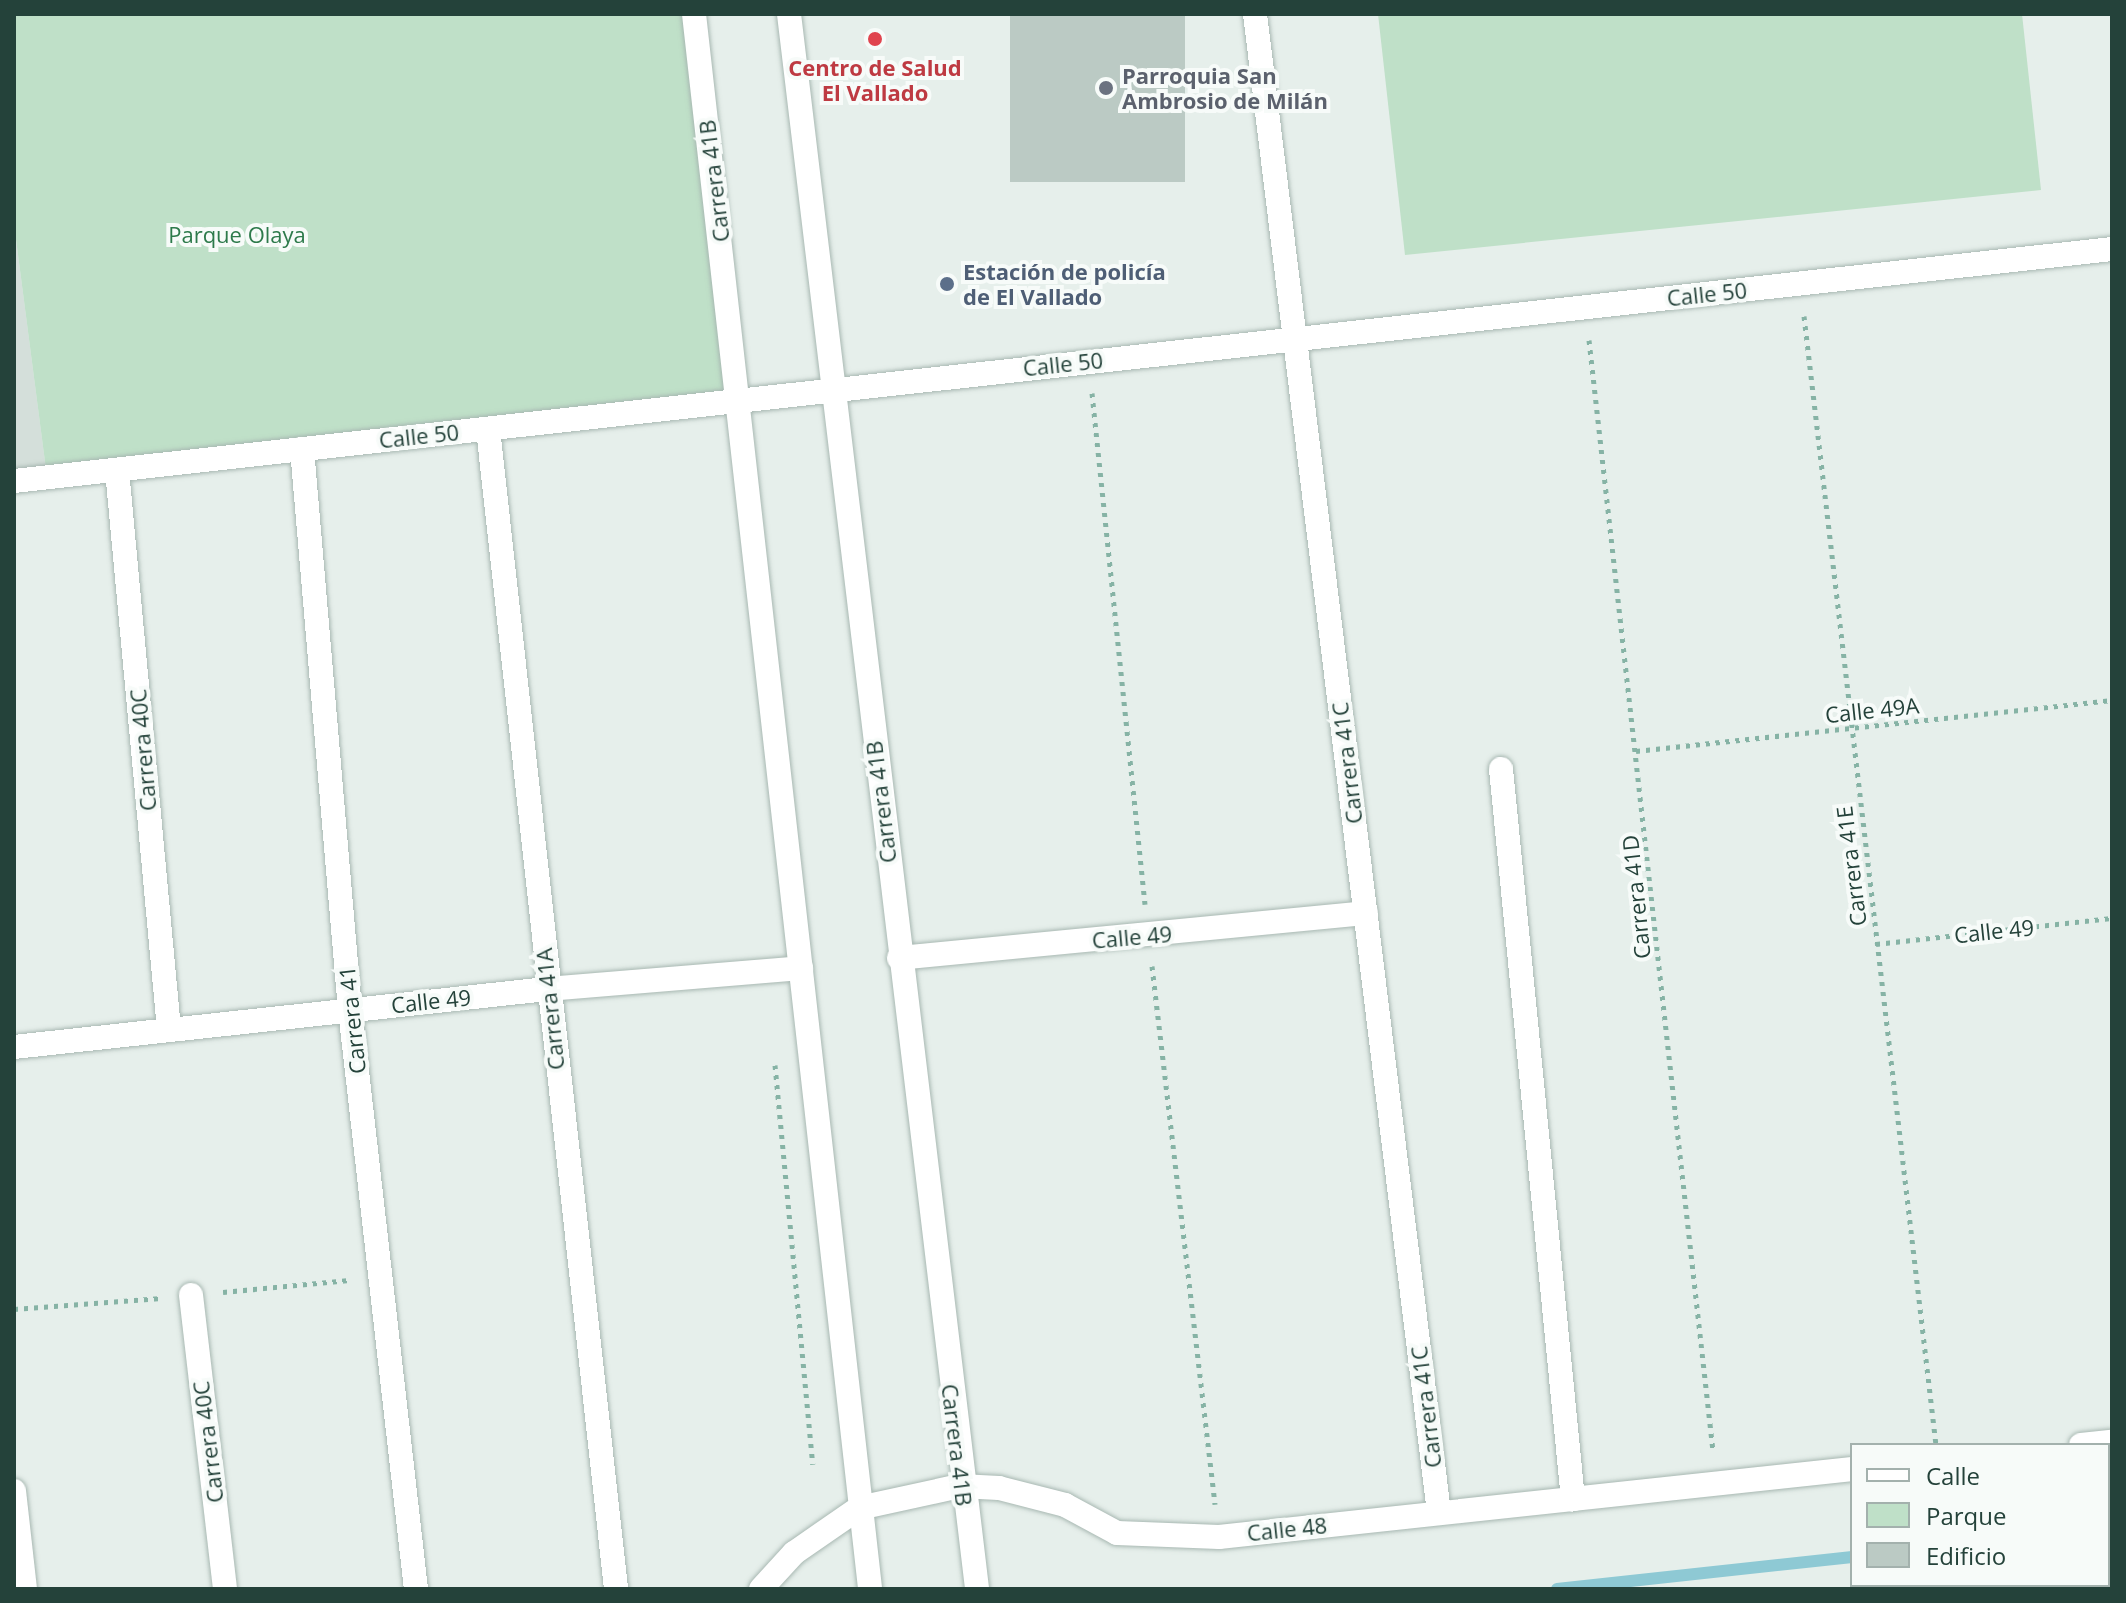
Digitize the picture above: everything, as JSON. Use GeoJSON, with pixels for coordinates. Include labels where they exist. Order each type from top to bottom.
{"type":"FeatureCollection","features":[{"type":"Feature","properties":{"kind":"street","name":"Carrera 41B"},"geometry":{"type":"LineString","coordinates":[[694,14],[740,400],[869,1584]]}},
{"type":"Feature","properties":{"kind":"street","name":"Carrera 41B"},"geometry":{"type":"LineString","coordinates":[[789,14],[960,1486],[977,1589]]}},
{"type":"Feature","properties":{"kind":"street","name":"Carrera 41C"},"geometry":{"type":"LineString","coordinates":[[1255,14],[1439,1513]]}},
{"type":"Feature","properties":{"kind":"street","name":"Calle 50"},"geometry":{"type":"LineString","coordinates":[[14,481],[2112,249]]}},
{"type":"Feature","properties":{"kind":"street","name":"Carrera 41A"},"geometry":{"type":"LineString","coordinates":[[488,429],[547,989],[616,1589]]}},
{"type":"Feature","properties":{"kind":"street","name":"Carrera 41"},"geometry":{"type":"LineString","coordinates":[[302,449],[350,1010],[416,1589]]}},
{"type":"Feature","properties":{"kind":"street","name":"Carrera 40C"},"geometry":{"type":"LineString","coordinates":[[117,470],[169,1030]]}},
{"type":"Feature","properties":{"kind":"street"},"geometry":{"type":"LineString","coordinates":[[1501,769],[1573,1499]]}},
{"type":"Feature","properties":{"kind":"street","name":"Calle 49"},"geometry":{"type":"LineString","coordinates":[[899,958],[1366,913]]}},
{"type":"Feature","properties":{"kind":"street","name":"Calle 49"},"geometry":{"type":"LineString","coordinates":[[14,1047],[547,989],[801,968]]}},
{"type":"Feature","properties":{"kind":"street","name":"Carrera 40C"},"geometry":{"type":"LineString","coordinates":[[191,1295],[225,1589]]}},
{"type":"Feature","properties":{"kind":"street","name":"Calle 48"},"geometry":{"type":"LineString","coordinates":[[761,1589],[794,1553],[859,1508],[960,1486],[999,1488],[1065,1505],[1117,1533],[1219,1537],[1850,1469]]}},
{"type":"Feature","properties":{"kind":"street"},"geometry":{"type":"LineString","coordinates":[[14,1491],[25,1589]]}},
{"type":"Feature","properties":{"kind":"path","name":"Carrera 41E"},"geometry":{"type":"LineString","coordinates":[[1800,283],[1936,1443]]}},
{"type":"Feature","properties":{"kind":"path","name":"Carrera 41D"},"geometry":{"type":"LineString","coordinates":[[1586,307],[1717,1484]]}},
{"type":"Feature","properties":{"kind":"path","name":"Calle 49A"},"geometry":{"type":"LineString","coordinates":[[1635,751],[2112,700]]}},
{"type":"Feature","properties":{"kind":"path","name":"Calle 49"},"geometry":{"type":"LineString","coordinates":[[1876,944],[2112,918]]}},
{"type":"Feature","properties":{"kind":"shaded area"},"geometry":{"type":"Polygon","coordinates":[[[14,224],[47,477],[14,481],[14,224]]]}},
{"type":"Feature","properties":{"kind":"green space","name":"Parque Olaya"},"geometry":{"type":"Polygon","coordinates":[[[14,14],[694,14],[740,400],[47,477],[14,224],[14,14]]]}},
{"type":"Feature","properties":{"kind":"green space"},"geometry":{"type":"Polygon","coordinates":[[[1378,14],[2022,14],[2041,190],[1405,255],[1378,14]]]}},
{"type":"Feature","properties":{"kind":"building","name":"Parroquia San Ambrosio de Milán"},"geometry":{"type":"Polygon","coordinates":[[[1010,14],[1185,14],[1185,182],[1010,182],[1010,14]]]}},
{"type":"Feature","properties":{"kind":"waterway"},"geometry":{"type":"LineString","coordinates":[[1557,1589],[1850,1557]]}},
{"type":"Feature","properties":{"kind":"place","name":"Centro de Salud El Vallado"},"geometry":{"type":"Point","coordinates":[875,39]}},
{"type":"Feature","properties":{"kind":"place","name":"Parroquia San Ambrosio de Milán"},"geometry":{"type":"Point","coordinates":[1106,88]}},
{"type":"Feature","properties":{"kind":"place","name":"Estación de policía de El Vallado"},"geometry":{"type":"Point","coordinates":[947,284]}}]}
